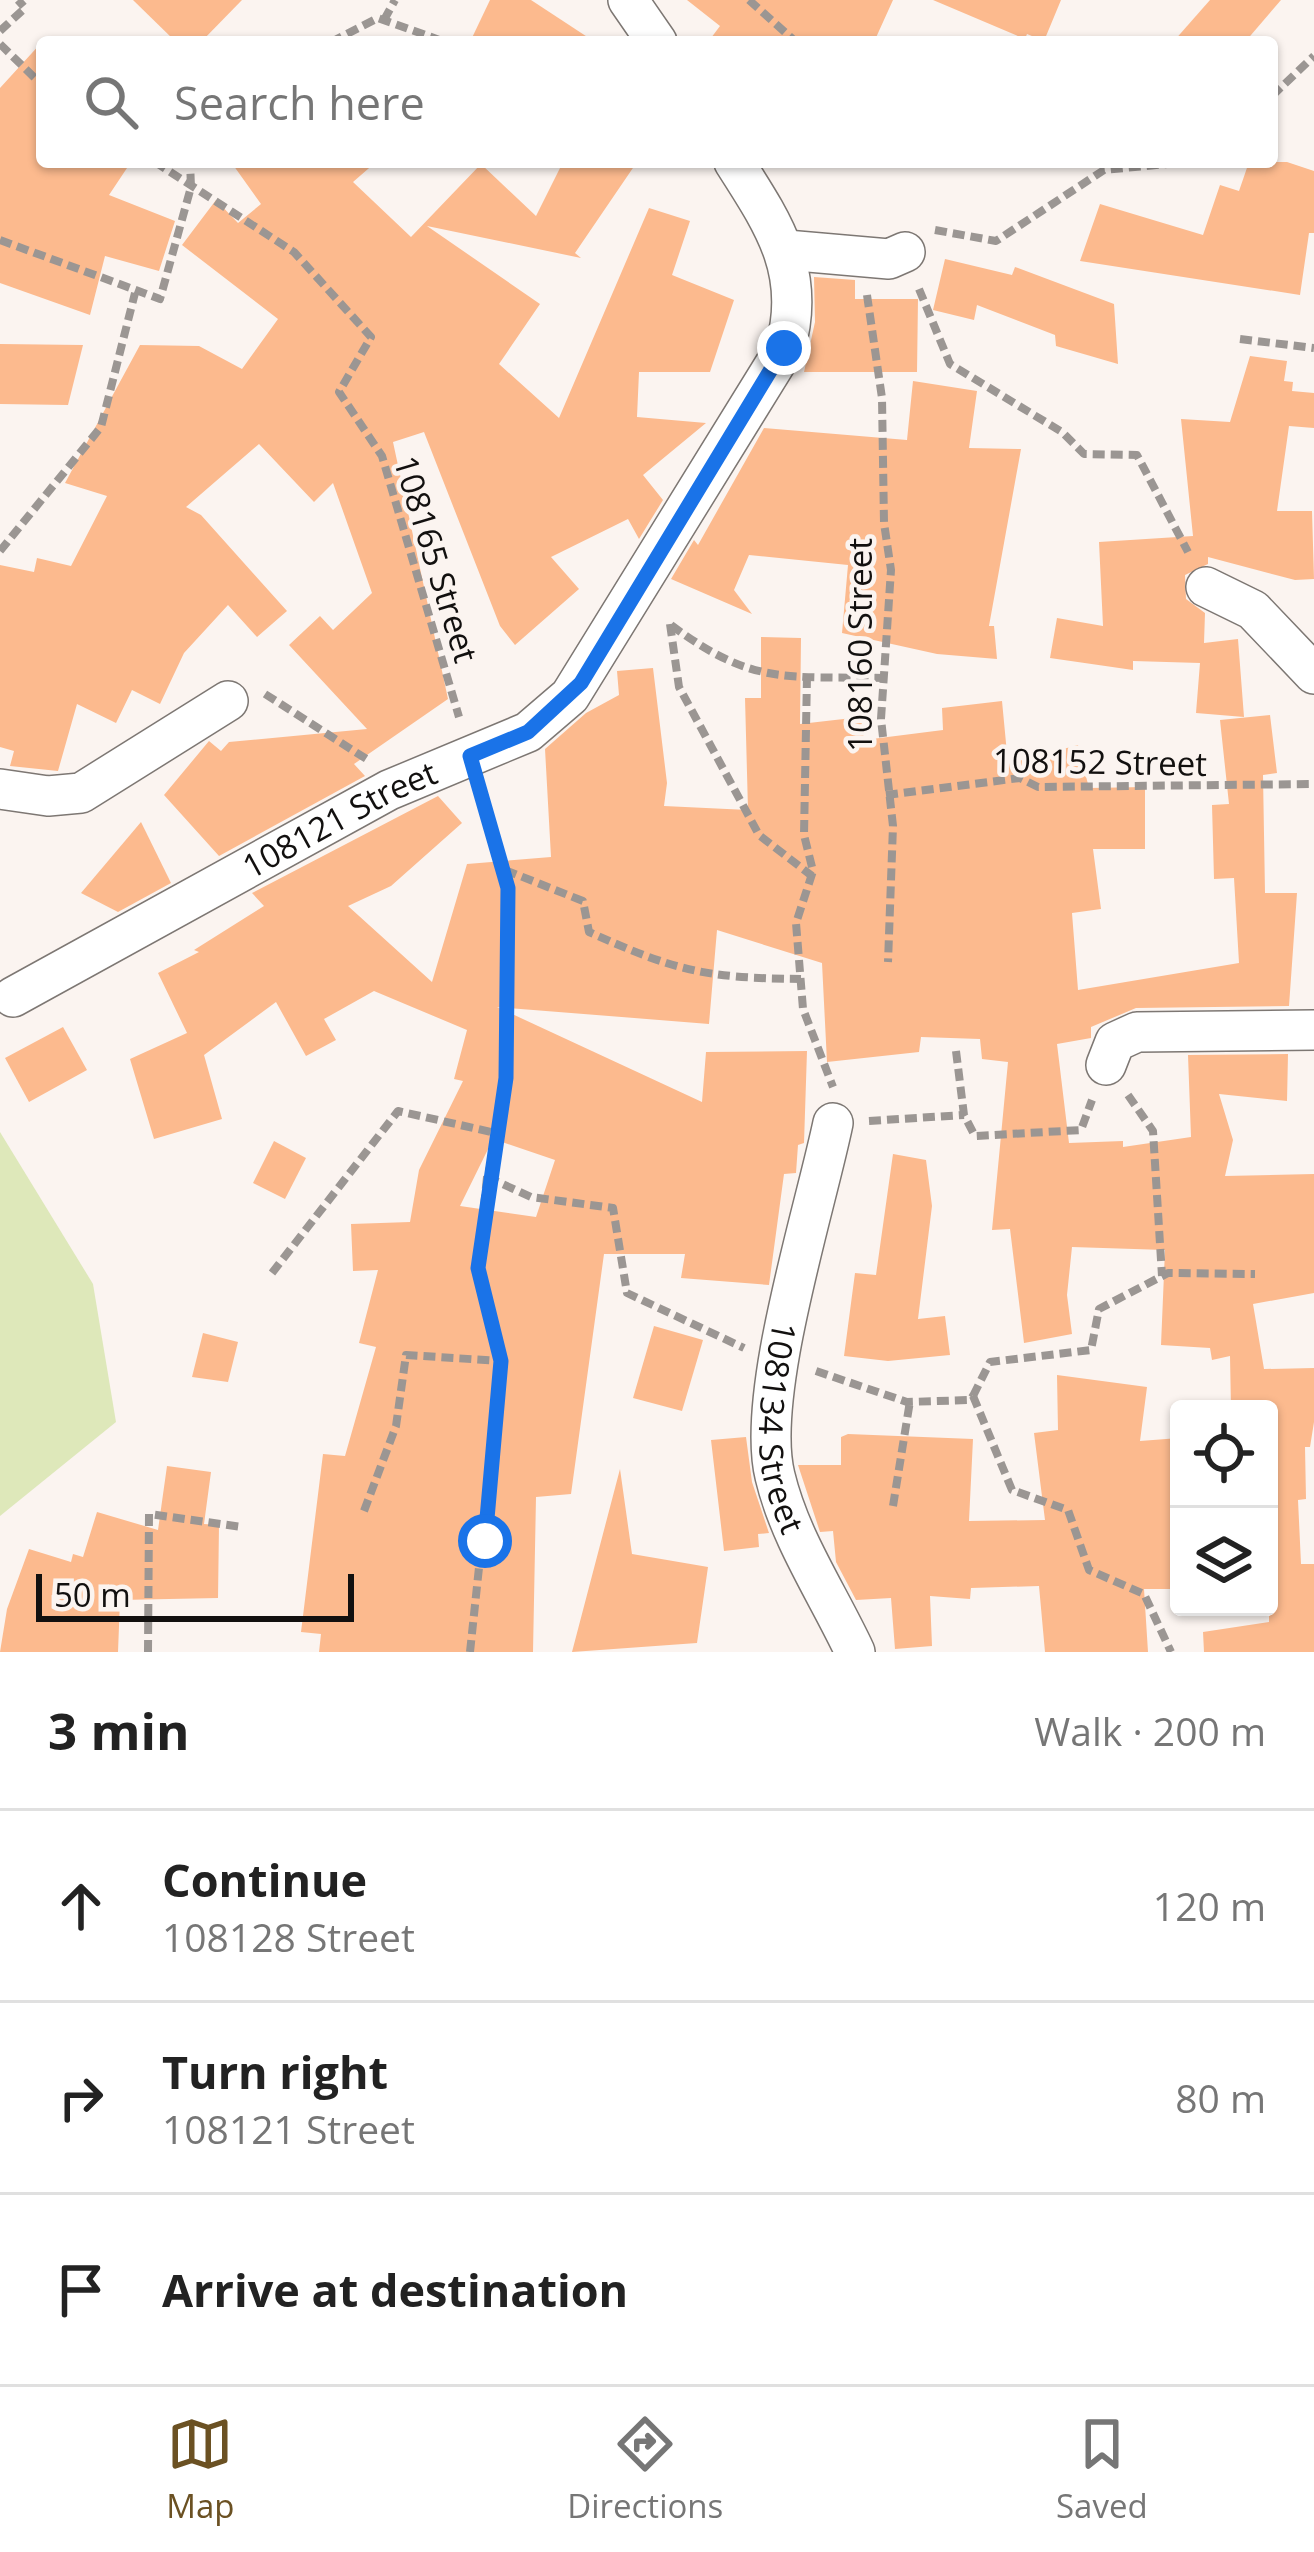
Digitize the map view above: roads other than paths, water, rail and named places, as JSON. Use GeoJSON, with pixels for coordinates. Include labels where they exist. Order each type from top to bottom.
{"type":"FeatureCollection","features":[{"type":"Feature","properties":{"kind":"street"},"geometry":{"type":"LineString","coordinates":[[628,0],[652,36]]}},
{"type":"Feature","properties":{"kind":"street","name":"108121 Street"},"geometry":{"type":"LineString","coordinates":[[13,997],[389,790],[528,732],[581,683],[658,548],[779,359],[791,320],[786,250],[738,168]]}},
{"type":"Feature","properties":{"kind":"street"},"geometry":{"type":"LineString","coordinates":[[786,250],[889,259],[905,252]]}},
{"type":"Feature","properties":{"kind":"street"},"geometry":{"type":"LineString","coordinates":[[1206,587],[1252,610],[1314,674]]}},
{"type":"Feature","properties":{"kind":"street"},"geometry":{"type":"LineString","coordinates":[[0,789],[48,796],[81,793],[228,701]]}},
{"type":"Feature","properties":{"kind":"street"},"geometry":{"type":"LineString","coordinates":[[1106,1065],[1115,1042],[1137,1032],[1314,1030]]}},
{"type":"Feature","properties":{"kind":"street","name":"108134 Street"},"geometry":{"type":"LineString","coordinates":[[833,1123],[778,1359],[773,1470],[790,1523],[855,1652]]}}]}
